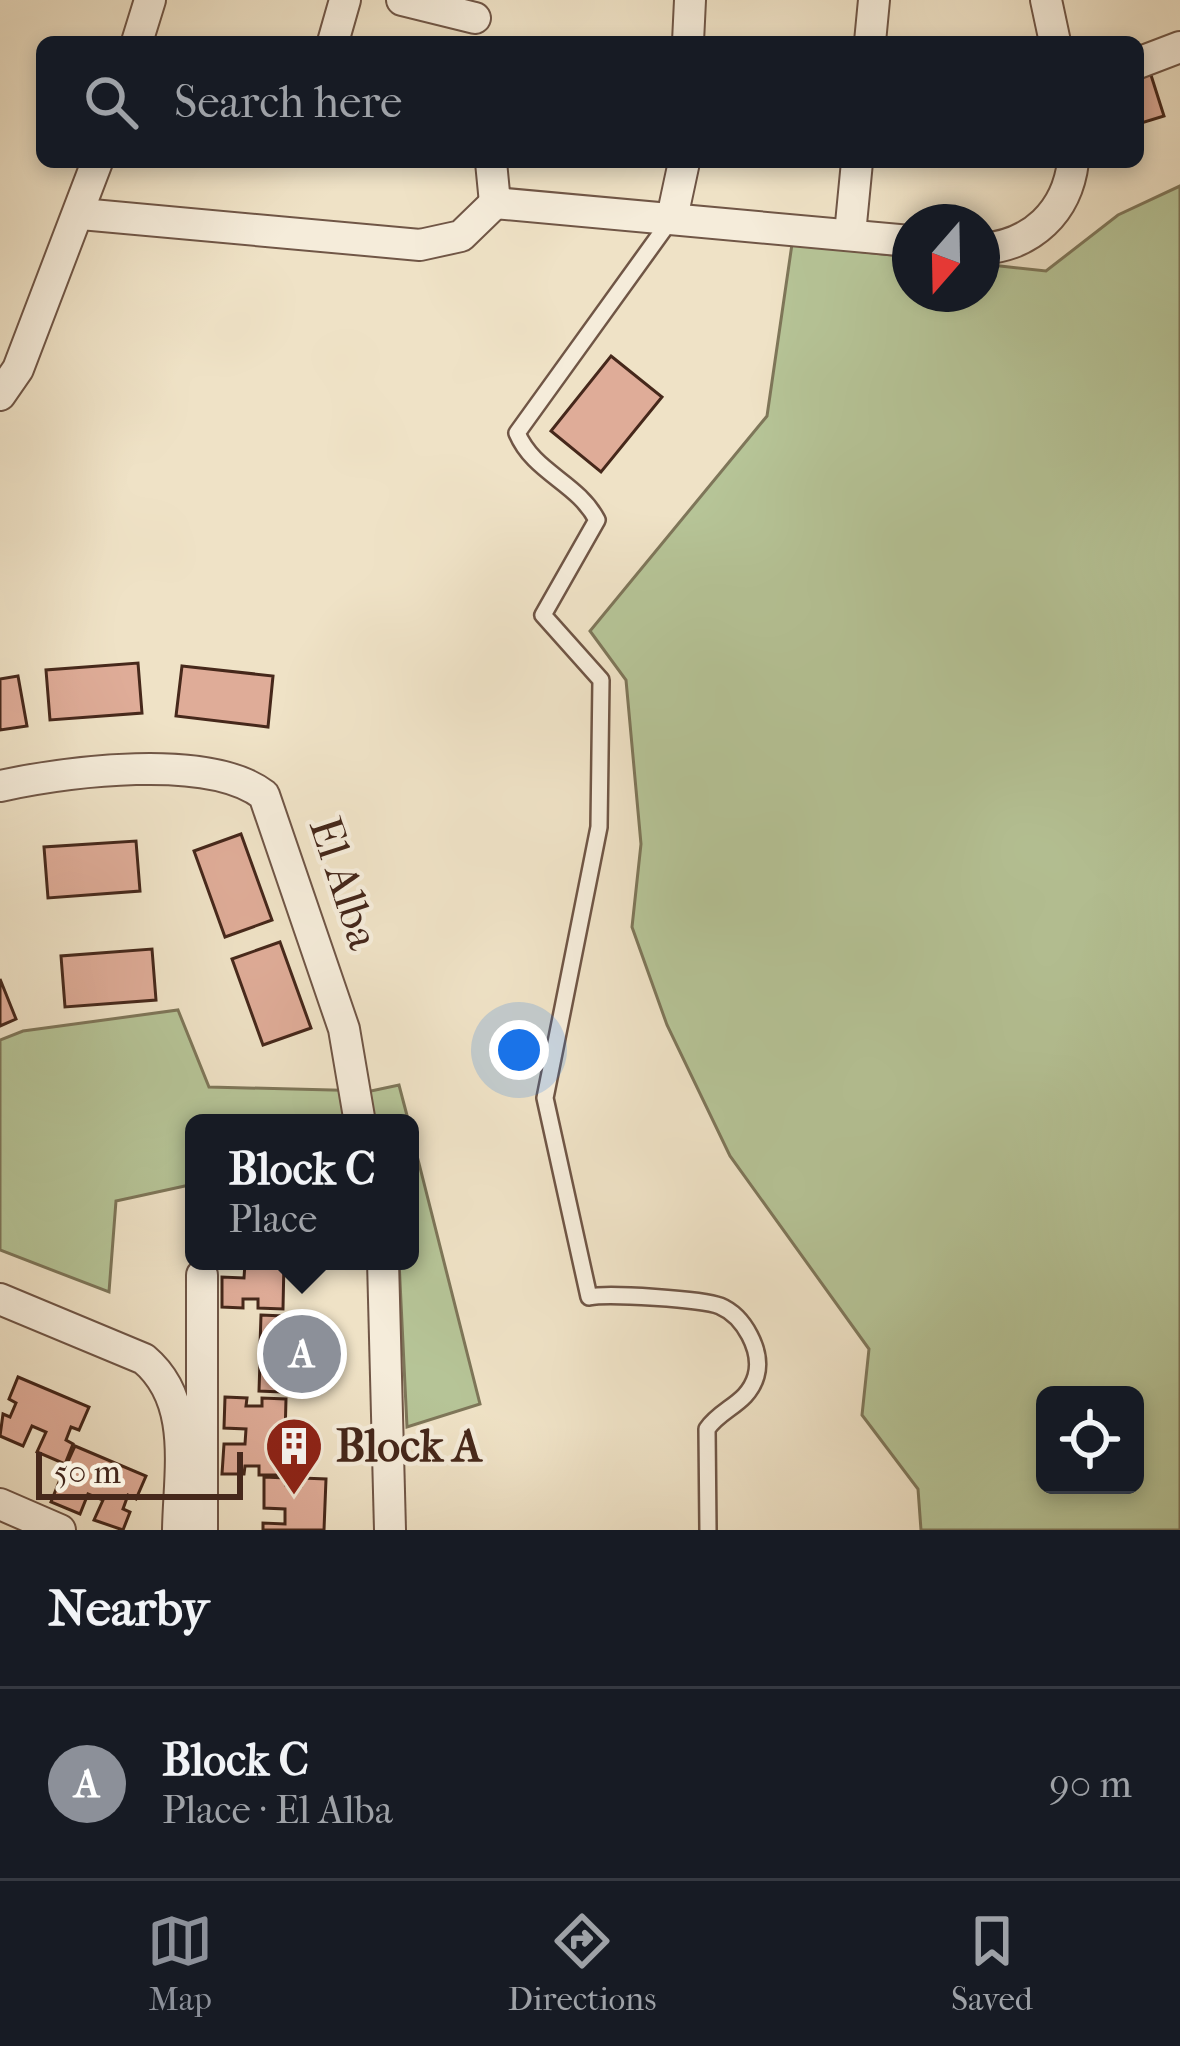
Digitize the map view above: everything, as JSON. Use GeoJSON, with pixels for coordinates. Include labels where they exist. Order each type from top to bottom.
{"type":"FeatureCollection","features":[{"type":"Feature","properties":{"kind":"street"},"geometry":{"type":"LineString","coordinates":[[139,36],[150,0]]}},
{"type":"Feature","properties":{"kind":"street"},"geometry":{"type":"LineString","coordinates":[[335,36],[345,0]]}},
{"type":"Feature","properties":{"kind":"street"},"geometry":{"type":"LineString","coordinates":[[402,0],[475,20]]}},
{"type":"Feature","properties":{"kind":"street"},"geometry":{"type":"LineString","coordinates":[[688,36],[690,0]]}},
{"type":"Feature","properties":{"kind":"street"},"geometry":{"type":"LineString","coordinates":[[871,36],[874,0]]}},
{"type":"Feature","properties":{"kind":"street"},"geometry":{"type":"LineString","coordinates":[[1046,0],[1054,36]]}},
{"type":"Feature","properties":{"kind":"street"},"geometry":{"type":"LineString","coordinates":[[1144,61],[1180,47]]}},
{"type":"Feature","properties":{"kind":"street"},"geometry":{"type":"LineString","coordinates":[[0,395],[18,368],[96,168]]}},
{"type":"Feature","properties":{"kind":"street"},"geometry":{"type":"LineString","coordinates":[[491,168],[495,203]]}},
{"type":"Feature","properties":{"kind":"street"},"geometry":{"type":"LineString","coordinates":[[672,218],[683,168]]}},
{"type":"Feature","properties":{"kind":"street"},"geometry":{"type":"LineString","coordinates":[[850,234],[856,168]]}},
{"type":"Feature","properties":{"kind":"street"},"geometry":{"type":"LineString","coordinates":[[1000,245],[1016,242],[1046,223],[1066,194],[1072,168]]}},
{"type":"Feature","properties":{"kind":"street"},"geometry":{"type":"LineString","coordinates":[[80,214],[420,245],[461,236],[495,203],[892,240]]}},
{"type":"Feature","properties":{"kind":"street","name":"El Alba"},"geometry":{"type":"LineString","coordinates":[[0,786],[136,771],[229,778],[264,795],[344,1029],[358,1114]]}},
{"type":"Feature","properties":{"kind":"street"},"geometry":{"type":"LineString","coordinates":[[383,1270],[391,1530]]}},
{"type":"Feature","properties":{"kind":"street"},"geometry":{"type":"LineString","coordinates":[[202,1275],[202,1530]]}},
{"type":"Feature","properties":{"kind":"street"},"geometry":{"type":"LineString","coordinates":[[0,1299],[144,1359],[158,1370],[178,1412],[178,1530]]}},
{"type":"Feature","properties":{"kind":"street"},"geometry":{"type":"LineString","coordinates":[[0,1504],[60,1530]]}},
{"type":"Feature","properties":{"kind":"lane"},"geometry":{"type":"LineString","coordinates":[[672,218],[518,433],[528,458],[587,502],[597,520],[542,615],[602,680],[598,827],[545,1098],[590,1297],[719,1306],[743,1324],[757,1352],[756,1376],[741,1402],[716,1416],[707,1430],[708,1530]]}},
{"type":"Feature","properties":{"kind":"green space"},"geometry":{"type":"Polygon","coordinates":[[[1180,186],[1180,1530],[921,1530],[918,1489],[862,1415],[869,1349],[730,1156],[667,1025],[632,927],[641,844],[626,680],[590,631],[767,416],[792,244],[892,255],[892,312],[1000,312],[1000,266],[1046,271],[1118,215],[1180,186]]]}},
{"type":"Feature","properties":{"kind":"green space"},"geometry":{"type":"Polygon","coordinates":[[[178,1010],[209,1087],[371,1091],[399,1085],[407,1114],[185,1114],[185,1186],[116,1201],[109,1292],[0,1250],[0,1040],[23,1031],[178,1010]]]}},
{"type":"Feature","properties":{"kind":"green space"},"geometry":{"type":"Polygon","coordinates":[[[419,1163],[480,1404],[407,1427],[399,1270],[419,1270],[419,1163]]]}},
{"type":"Feature","properties":{"kind":"building"},"geometry":{"type":"Polygon","coordinates":[[[1150,72],[1164,116],[1144,122],[1144,74],[1150,72]]]}},
{"type":"Feature","properties":{"kind":"building"},"geometry":{"type":"Polygon","coordinates":[[[611,356],[662,397],[601,472],[551,431],[611,356]]]}},
{"type":"Feature","properties":{"kind":"building"},"geometry":{"type":"Polygon","coordinates":[[[138,663],[142,713],[50,720],[46,670],[138,663]]]}},
{"type":"Feature","properties":{"kind":"building"},"geometry":{"type":"Polygon","coordinates":[[[182,666],[273,676],[268,727],[176,716],[182,666]]]}},
{"type":"Feature","properties":{"kind":"building"},"geometry":{"type":"Polygon","coordinates":[[[18,676],[27,726],[0,730],[0,679],[18,676]]]}},
{"type":"Feature","properties":{"kind":"building"},"geometry":{"type":"Polygon","coordinates":[[[241,834],[272,920],[225,937],[194,851],[241,834]]]}},
{"type":"Feature","properties":{"kind":"building"},"geometry":{"type":"Polygon","coordinates":[[[136,841],[140,891],[48,898],[44,847],[136,841]]]}},
{"type":"Feature","properties":{"kind":"building"},"geometry":{"type":"Polygon","coordinates":[[[280,942],[311,1028],[263,1045],[232,959],[280,942]]]}},
{"type":"Feature","properties":{"kind":"building"},"geometry":{"type":"Polygon","coordinates":[[[152,949],[156,1000],[65,1007],[61,956],[152,949]]]}},
{"type":"Feature","properties":{"kind":"building"},"geometry":{"type":"Polygon","coordinates":[[[0,979],[16,1019],[0,1026],[0,979]]]}},
{"type":"Feature","properties":{"kind":"building"},"geometry":{"type":"Polygon","coordinates":[[[245,1270],[284,1270],[283,1309],[258,1308],[258,1299],[243,1299],[243,1308],[222,1307],[222,1277],[244,1278],[245,1270]]]}},
{"type":"Feature","properties":{"kind":"building"},"geometry":{"type":"Polygon","coordinates":[[[261,1315],[283,1316],[283,1324],[298,1324],[298,1316],[323,1317],[320,1393],[295,1393],[296,1384],[281,1384],[281,1392],[259,1391],[260,1361],[282,1362],[282,1347],[260,1346],[261,1315]]]}},
{"type":"Feature","properties":{"kind":"building"},"geometry":{"type":"Polygon","coordinates":[[[18,1377],[89,1407],[79,1430],[71,1427],[66,1440],[73,1444],[65,1464],[37,1452],[46,1432],[32,1426],[23,1446],[0,1436],[3,1414],[10,1417],[16,1403],[9,1399],[18,1377]]]}},
{"type":"Feature","properties":{"kind":"building"},"geometry":{"type":"Polygon","coordinates":[[[225,1397],[247,1398],[246,1406],[262,1406],[262,1398],[286,1399],[284,1475],[259,1475],[259,1466],[245,1466],[244,1474],[222,1474],[224,1444],[245,1444],[246,1429],[224,1428],[225,1397]]]}},
{"type":"Feature","properties":{"kind":"building"},"geometry":{"type":"Polygon","coordinates":[[[75,1446],[146,1476],[136,1499],[128,1495],[123,1509],[130,1512],[123,1530],[94,1520],[103,1500],[88,1494],[80,1514],[51,1502],[59,1482],[67,1485],[73,1471],[65,1468],[75,1446]]]}},
{"type":"Feature","properties":{"kind":"building","name":"Block A"},"geometry":{"type":"Polygon","coordinates":[[[264,1477],[286,1478],[286,1485],[301,1486],[302,1478],[326,1479],[324,1530],[263,1530],[263,1523],[285,1524],[285,1509],[264,1508],[264,1477]]]}},
{"type":"Feature","properties":{"kind":"place","name":"Block C"},"geometry":{"type":"Point","coordinates":[302,1354]}},
{"type":"Feature","properties":{"kind":"place","name":"Block A"},"geometry":{"type":"Point","coordinates":[294,1497]}}]}
